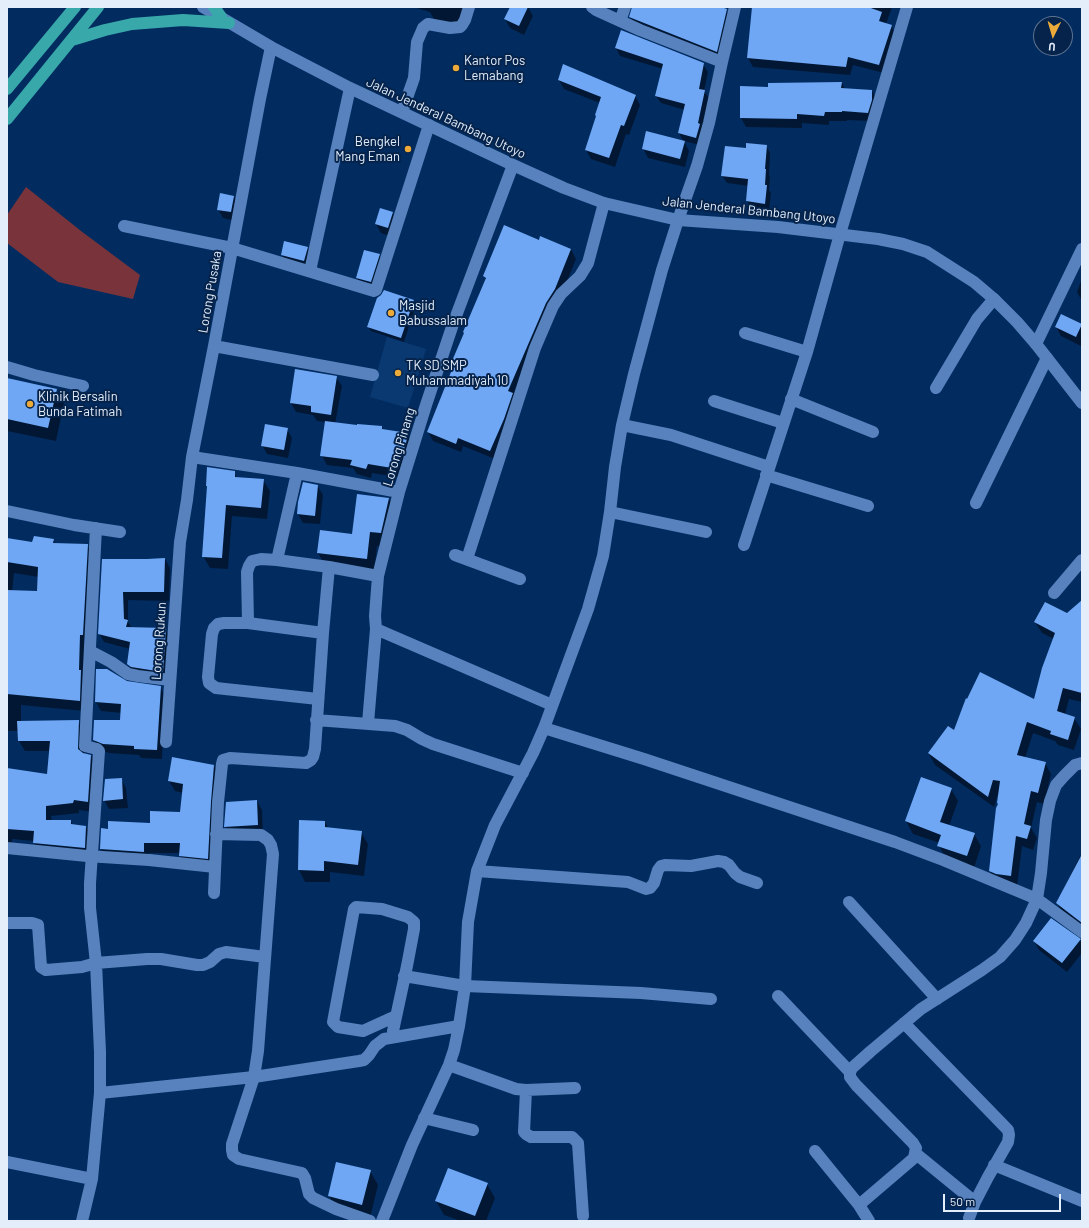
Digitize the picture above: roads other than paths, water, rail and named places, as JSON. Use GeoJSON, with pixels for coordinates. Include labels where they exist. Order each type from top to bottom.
{"type":"FeatureCollection","features":[{"type":"Feature","properties":{"kind":"highway"},"geometry":{"type":"LineString","coordinates":[[7,89],[75,7]]}},
{"type":"Feature","properties":{"kind":"highway"},"geometry":{"type":"LineString","coordinates":[[7,119],[98,7]]}},
{"type":"Feature","properties":{"kind":"highway"},"geometry":{"type":"LineString","coordinates":[[72,40],[132,24],[221,16]]}},
{"type":"Feature","properties":{"kind":"street","name":"Jalan Jenderal Bambang Utoyo"},"geometry":{"type":"LineString","coordinates":[[203,7],[221,16],[271,47],[350,88],[513,165],[564,188],[604,203],[678,220],[778,227],[840,234],[903,244],[927,252],[974,282],[994,299],[1036,344],[1082,403]]}},
{"type":"Feature","properties":{"kind":"street"},"geometry":{"type":"LineString","coordinates":[[402,112],[414,78],[417,42],[423,28],[428,24],[450,28],[460,27],[465,20],[469,7]]}},
{"type":"Feature","properties":{"kind":"street"},"geometry":{"type":"LineString","coordinates":[[592,7],[640,30],[722,62]]}},
{"type":"Feature","properties":{"kind":"street"},"geometry":{"type":"LineString","coordinates":[[620,21],[625,7]]}},
{"type":"Feature","properties":{"kind":"street"},"geometry":{"type":"LineString","coordinates":[[382,1221],[424,1118],[449,1065],[460,1026],[465,986],[468,922],[477,870],[495,825],[544,728],[588,610],[603,556],[622,425],[634,374],[662,270],[697,166],[709,123],[736,7]]}},
{"type":"Feature","properties":{"kind":"street"},"geometry":{"type":"LineString","coordinates":[[744,545],[807,352],[907,7]]}},
{"type":"Feature","properties":{"kind":"street","name":"Lorong Pusaka"},"geometry":{"type":"LineString","coordinates":[[180,542],[192,457],[271,47]]}},
{"type":"Feature","properties":{"kind":"street"},"geometry":{"type":"LineString","coordinates":[[310,270],[350,88]]}},
{"type":"Feature","properties":{"kind":"street"},"geometry":{"type":"LineString","coordinates":[[124,226],[232,248],[310,270],[374,291],[376,290],[429,125]]}},
{"type":"Feature","properties":{"kind":"street","name":"Lorong Pinang"},"geometry":{"type":"LineString","coordinates":[[368,723],[376,629],[375,616],[378,576],[400,492],[426,405],[453,324],[513,165]]}},
{"type":"Feature","properties":{"kind":"street"},"geometry":{"type":"LineString","coordinates":[[467,559],[535,348],[553,306],[561,294],[580,276],[588,263],[604,203]]}},
{"type":"Feature","properties":{"kind":"street"},"geometry":{"type":"LineString","coordinates":[[1036,344],[1082,249]]}},
{"type":"Feature","properties":{"kind":"street"},"geometry":{"type":"LineString","coordinates":[[936,388],[977,319],[994,299]]}},
{"type":"Feature","properties":{"kind":"street"},"geometry":{"type":"LineString","coordinates":[[746,333],[807,352]]}},
{"type":"Feature","properties":{"kind":"street"},"geometry":{"type":"LineString","coordinates":[[214,346],[373,375]]}},
{"type":"Feature","properties":{"kind":"street"},"geometry":{"type":"LineString","coordinates":[[976,503],[1047,358]]}},
{"type":"Feature","properties":{"kind":"street"},"geometry":{"type":"LineString","coordinates":[[7,367],[34,375],[83,386]]}},
{"type":"Feature","properties":{"kind":"street"},"geometry":{"type":"LineString","coordinates":[[791,399],[873,432]]}},
{"type":"Feature","properties":{"kind":"street"},"geometry":{"type":"LineString","coordinates":[[714,401],[784,423]]}},
{"type":"Feature","properties":{"kind":"street"},"geometry":{"type":"LineString","coordinates":[[622,425],[671,435],[868,506]]}},
{"type":"Feature","properties":{"kind":"street"},"geometry":{"type":"LineString","coordinates":[[192,457],[297,473],[400,492]]}},
{"type":"Feature","properties":{"kind":"street"},"geometry":{"type":"LineString","coordinates":[[277,560],[297,473]]}},
{"type":"Feature","properties":{"kind":"street"},"geometry":{"type":"LineString","coordinates":[[7,511],[120,532]]}},
{"type":"Feature","properties":{"kind":"street"},"geometry":{"type":"LineString","coordinates":[[610,512],[706,532]]}},
{"type":"Feature","properties":{"kind":"street"},"geometry":{"type":"LineString","coordinates":[[82,1221],[92,1179],[100,1093],[100,1052],[96,964],[90,908],[90,883],[99,751],[97,749],[85,746],[96,528]]}},
{"type":"Feature","properties":{"kind":"street","name":"Lorong Rukun"},"geometry":{"type":"LineString","coordinates":[[166,742],[180,542]]}},
{"type":"Feature","properties":{"kind":"street"},"geometry":{"type":"LineString","coordinates":[[455,555],[520,579]]}},
{"type":"Feature","properties":{"kind":"street"},"geometry":{"type":"LineString","coordinates":[[248,623],[247,572],[252,561],[261,559],[277,560],[329,567],[378,576]]}},
{"type":"Feature","properties":{"kind":"street"},"geometry":{"type":"LineString","coordinates":[[1054,593],[1082,560]]}},
{"type":"Feature","properties":{"kind":"street"},"geometry":{"type":"LineString","coordinates":[[214,893],[218,802],[223,760],[230,758],[306,763],[313,757],[329,567]]}},
{"type":"Feature","properties":{"kind":"street"},"geometry":{"type":"LineString","coordinates":[[318,699],[216,688],[209,683],[208,677],[212,634],[214,628],[218,624],[248,623],[323,633]]}},
{"type":"Feature","properties":{"kind":"street"},"geometry":{"type":"LineString","coordinates":[[376,629],[552,705]]}},
{"type":"Feature","properties":{"kind":"street"},"geometry":{"type":"LineString","coordinates":[[90,650],[128,674],[170,680]]}},
{"type":"Feature","properties":{"kind":"street"},"geometry":{"type":"LineString","coordinates":[[316,720],[395,726],[407,730],[432,744],[522,772]]}},
{"type":"Feature","properties":{"kind":"street"},"geometry":{"type":"LineString","coordinates":[[544,728],[891,841],[971,871],[1037,899],[1082,932]]}},
{"type":"Feature","properties":{"kind":"street"},"geometry":{"type":"LineString","coordinates":[[859,1205],[914,1158],[916,1148],[913,1143],[856,1085],[850,1077],[852,1068],[920,1009],[1000,957],[1015,940],[1026,923],[1037,899],[1046,820],[1050,800],[1056,785],[1075,765],[1082,763]]}},
{"type":"Feature","properties":{"kind":"street"},"geometry":{"type":"LineString","coordinates":[[216,834],[261,835],[268,840],[273,854],[258,1050],[254,1077],[232,1144],[232,1150],[234,1155],[239,1159],[302,1173],[305,1178],[309,1194],[313,1198],[336,1209],[370,1221]]}},
{"type":"Feature","properties":{"kind":"street"},"geometry":{"type":"LineString","coordinates":[[7,848],[215,867]]}},
{"type":"Feature","properties":{"kind":"street"},"geometry":{"type":"LineString","coordinates":[[477,870],[628,882],[646,889],[652,886],[661,866],[691,866],[718,861],[729,865],[740,877],[757,884]]}},
{"type":"Feature","properties":{"kind":"street"},"geometry":{"type":"LineString","coordinates":[[849,902],[937,998]]}},
{"type":"Feature","properties":{"kind":"street"},"geometry":{"type":"LineString","coordinates":[[393,1031],[414,929],[414,922],[408,917],[382,909],[356,907],[354,909],[333,1022],[338,1027],[364,1031],[396,1016]]}},
{"type":"Feature","properties":{"kind":"street"},"geometry":{"type":"LineString","coordinates":[[7,923],[32,923],[38,925],[41,967],[43,970],[147,959],[204,965],[219,954],[226,952],[265,957]]}},
{"type":"Feature","properties":{"kind":"street"},"geometry":{"type":"LineString","coordinates":[[404,976],[465,986],[641,993],[711,999]]}},
{"type":"Feature","properties":{"kind":"street"},"geometry":{"type":"LineString","coordinates":[[778,996],[850,1072]]}},
{"type":"Feature","properties":{"kind":"street"},"geometry":{"type":"LineString","coordinates":[[904,1023],[1008,1130],[1008,1142],[975,1202],[969,1218]]}},
{"type":"Feature","properties":{"kind":"street"},"geometry":{"type":"LineString","coordinates":[[100,1093],[254,1077],[359,1062],[364,1060],[374,1046],[384,1039],[460,1026]]}},
{"type":"Feature","properties":{"kind":"street"},"geometry":{"type":"LineString","coordinates":[[449,1065],[516,1089],[575,1088]]}},
{"type":"Feature","properties":{"kind":"street"},"geometry":{"type":"LineString","coordinates":[[526,1090],[524,1132],[531,1137],[572,1137],[578,1143],[583,1216]]}},
{"type":"Feature","properties":{"kind":"street"},"geometry":{"type":"LineString","coordinates":[[424,1118],[473,1130]]}},
{"type":"Feature","properties":{"kind":"street"},"geometry":{"type":"LineString","coordinates":[[815,1151],[859,1205],[868,1221]]}},
{"type":"Feature","properties":{"kind":"street"},"geometry":{"type":"LineString","coordinates":[[915,1153],[975,1202]]}},
{"type":"Feature","properties":{"kind":"street"},"geometry":{"type":"LineString","coordinates":[[7,1162],[92,1179]]}},
{"type":"Feature","properties":{"kind":"street"},"geometry":{"type":"LineString","coordinates":[[994,1165],[1082,1201]]}},
{"type":"Feature","properties":{"kind":"place","name":"Kantor Pos Lemabang"},"geometry":{"type":"Point","coordinates":[456,68]}},
{"type":"Feature","properties":{"kind":"place","name":"Bengkel Mang Eman"},"geometry":{"type":"Point","coordinates":[408,149]}},
{"type":"Feature","properties":{"kind":"place","name":"Masjid Babussalam"},"geometry":{"type":"Point","coordinates":[391,313]}},
{"type":"Feature","properties":{"kind":"place","name":"TK SD SMP Muhammadiyah 10"},"geometry":{"type":"Point","coordinates":[398,373]}},
{"type":"Feature","properties":{"kind":"place","name":"Klinik Bersalin Bunda Fatimah"},"geometry":{"type":"Point","coordinates":[30,404]}}]}
